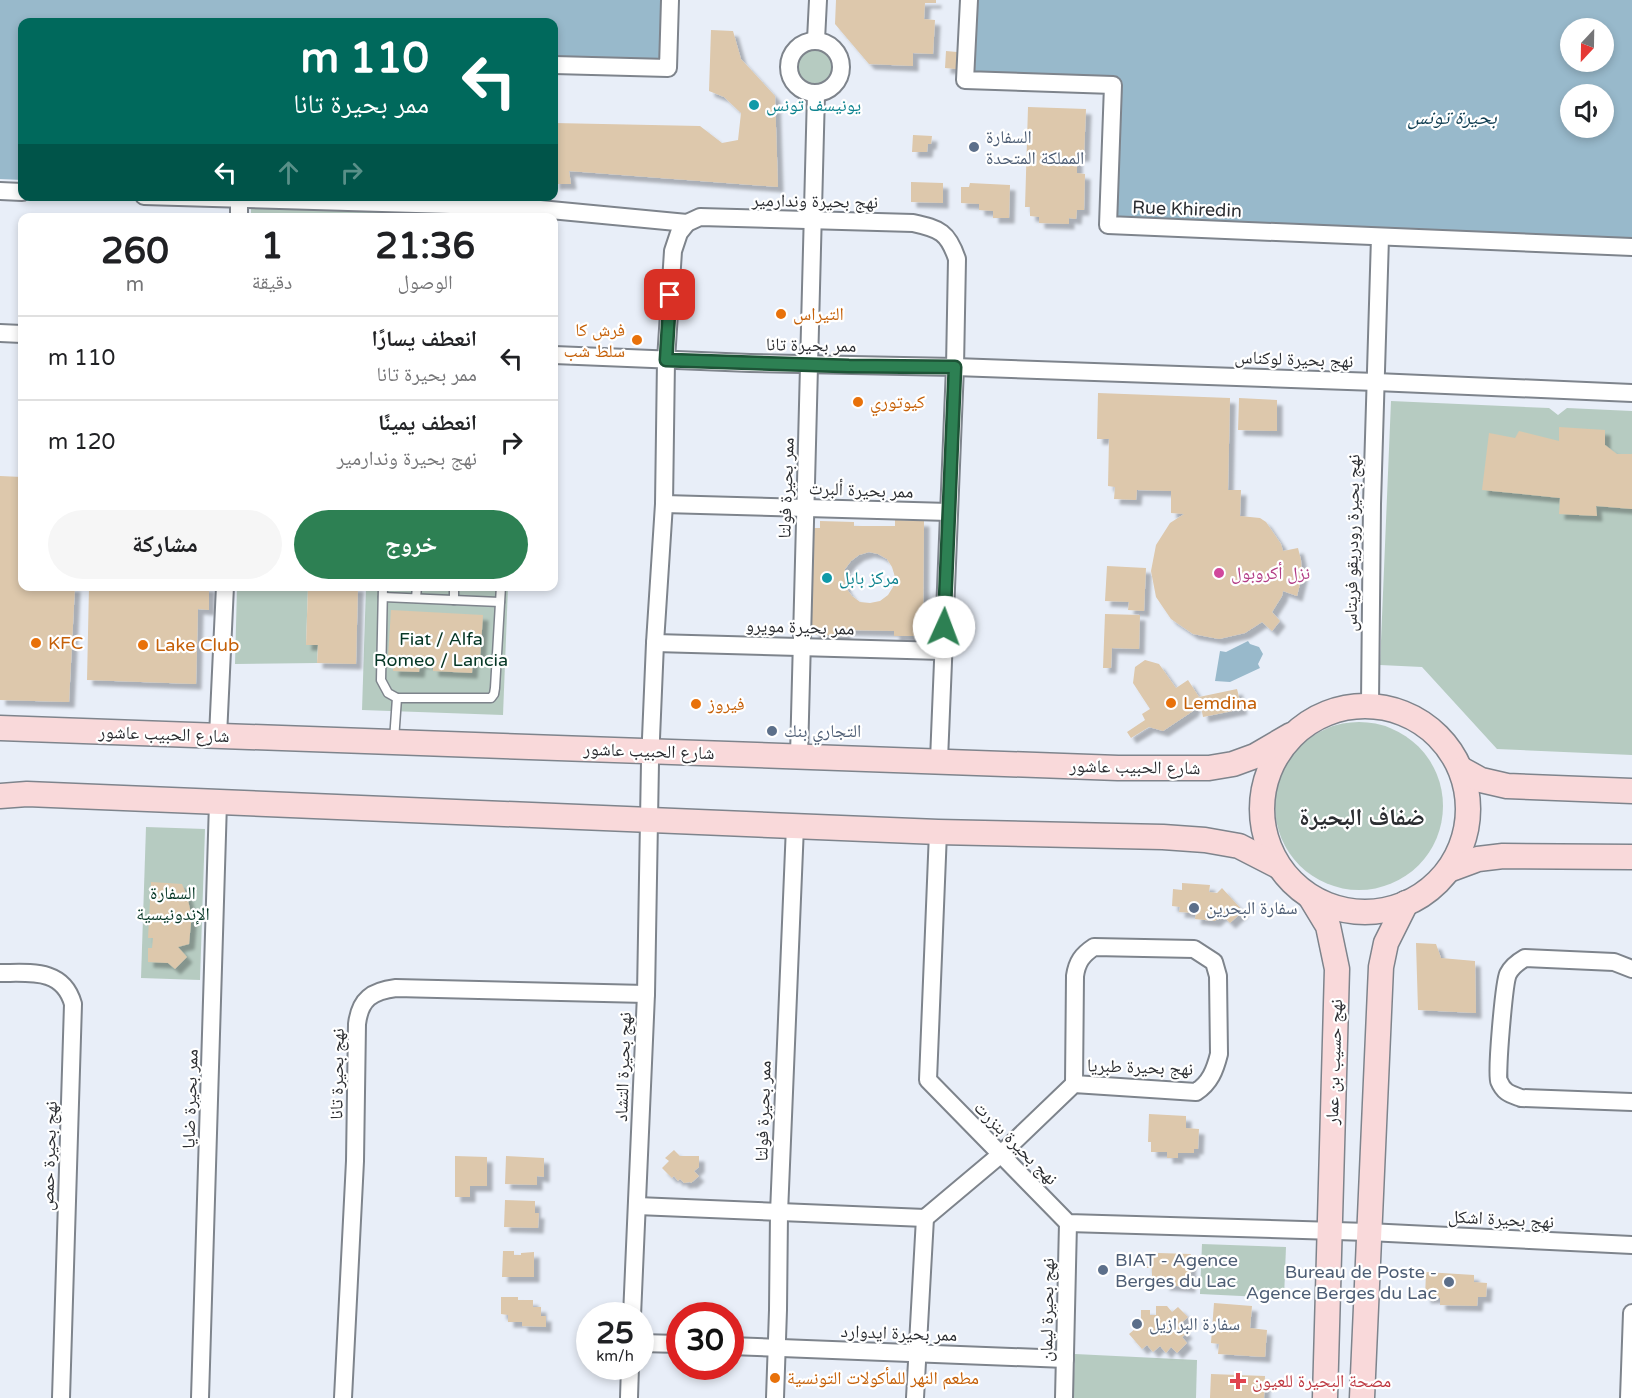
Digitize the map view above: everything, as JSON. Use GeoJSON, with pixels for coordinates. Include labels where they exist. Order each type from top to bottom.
{"type":"FeatureCollection","features":[{"type":"Feature","properties":{"kind":"main road"},"geometry":{"type":"LineString","coordinates":[[0,796],[27,794],[938,832],[1205,840],[1239,846],[1278,866],[1311,898],[1346,911],[1383,911],[1418,898],[1451,868],[1466,837],[1469,802],[1461,768],[1440,736],[1408,714],[1370,704],[1327,711],[1291,735],[1274,757],[1263,784],[1261,812],[1264,831],[1278,866]]}},
{"type":"Feature","properties":{"kind":"main road","name":"شارع الحبيب عاشور"},"geometry":{"type":"LineString","coordinates":[[0,728],[1118,768],[1209,768],[1233,764],[1255,756],[1291,735]]}},
{"type":"Feature","properties":{"kind":"main road"},"geometry":{"type":"LineString","coordinates":[[1461,768],[1481,780],[1507,786],[1632,791]]}},
{"type":"Feature","properties":{"kind":"main road"},"geometry":{"type":"LineString","coordinates":[[1451,868],[1478,859],[1503,856],[1632,857]]}},
{"type":"Feature","properties":{"kind":"main road","name":"نهج حسيب بن عمار"},"geometry":{"type":"LineString","coordinates":[[1311,898],[1328,926],[1337,969],[1325,1398]]}},
{"type":"Feature","properties":{"kind":"main road"},"geometry":{"type":"LineString","coordinates":[[1362,1398],[1381,967],[1386,943],[1406,903]]}},
{"type":"Feature","properties":{"kind":"street"},"geometry":{"type":"LineString","coordinates":[[558,65],[668,68],[670,0]]}},
{"type":"Feature","properties":{"kind":"street"},"geometry":{"type":"LineString","coordinates":[[816,40],[818,0]]}},
{"type":"Feature","properties":{"kind":"street","name":"Rue Khiredin"},"geometry":{"type":"LineString","coordinates":[[969,0],[965,80],[1113,85],[1108,225],[1632,247]]}},
{"type":"Feature","properties":{"kind":"street"},"geometry":{"type":"LineString","coordinates":[[816,40],[834,48],[840,57],[842,66],[836,83],[829,89],[816,93],[801,89],[795,83],[789,66],[794,51],[799,46],[816,40]]}},
{"type":"Feature","properties":{"kind":"street","name":"ممر بحيرة فولتا"},"geometry":{"type":"LineString","coordinates":[[799,756],[816,93]]}},
{"type":"Feature","properties":{"kind":"street"},"geometry":{"type":"LineString","coordinates":[[0,191],[18,192]]}},
{"type":"Feature","properties":{"kind":"street"},"geometry":{"type":"LineString","coordinates":[[379,201],[519,202]]}},
{"type":"Feature","properties":{"kind":"street","name":"نهج بحيرة وندارمير"},"geometry":{"type":"LineString","coordinates":[[519,202],[687,223],[700,217],[913,223],[941,231],[952,244],[957,259],[955,367],[939,760]]}},
{"type":"Feature","properties":{"kind":"street"},"geometry":{"type":"LineString","coordinates":[[650,752],[664,504],[666,360],[673,251],[679,233],[687,223]]}},
{"type":"Feature","properties":{"kind":"street","name":"نهج بحيرة رودريقو فريتاس"},"geometry":{"type":"LineString","coordinates":[[1370,704],[1372,504],[1380,237]]}},
{"type":"Feature","properties":{"kind":"street"},"geometry":{"type":"LineString","coordinates":[[0,333],[18,334]]}},
{"type":"Feature","properties":{"kind":"street","name":"ممر بحيرة تانا"},"geometry":{"type":"LineString","coordinates":[[558,355],[809,365],[955,367]]}},
{"type":"Feature","properties":{"kind":"street","name":"نهج بحيرة لوكناس"},"geometry":{"type":"LineString","coordinates":[[955,367],[1632,393]]}},
{"type":"Feature","properties":{"kind":"street","name":"ممر بحيرة ألبرت"},"geometry":{"type":"LineString","coordinates":[[664,504],[949,512]]}},
{"type":"Feature","properties":{"kind":"street"},"geometry":{"type":"LineString","coordinates":[[219,736],[225,591]]}},
{"type":"Feature","properties":{"kind":"street","name":"ممر بحيرة مويرو"},"geometry":{"type":"LineString","coordinates":[[655,643],[943,651]]}},
{"type":"Feature","properties":{"kind":"street","name":"نهج بحيرة التشاد"},"geometry":{"type":"LineString","coordinates":[[633,1302],[646,994],[650,752]]}},
{"type":"Feature","properties":{"kind":"street","name":"ممر بحيرة ضايا"},"geometry":{"type":"LineString","coordinates":[[200,1398],[218,802]]}},
{"type":"Feature","properties":{"kind":"street","name":"ممر بحيرة فولتا"},"geometry":{"type":"LineString","coordinates":[[775,1398],[778,1213],[795,826]]}},
{"type":"Feature","properties":{"kind":"street","name":"نهج بحيرة بنزرت"},"geometry":{"type":"LineString","coordinates":[[938,832],[927,1080],[1068,1223]]}},
{"type":"Feature","properties":{"kind":"street","name":"نهج بحيرة طبريا"},"geometry":{"type":"LineString","coordinates":[[925,1218],[1000,1155],[1074,1084],[1075,976],[1077,964],[1084,954],[1094,947],[1194,949],[1214,962],[1218,976],[1219,1054],[1209,1081],[1203,1087],[1196,1092],[1074,1084]]}},
{"type":"Feature","properties":{"kind":"street"},"geometry":{"type":"LineString","coordinates":[[1632,969],[1614,962],[1525,958],[1517,963],[1509,973],[1504,988],[1498,1080],[1507,1093],[1521,1098],[1632,1102]]}},
{"type":"Feature","properties":{"kind":"street","name":"نهج بحيرة حمص"},"geometry":{"type":"LineString","coordinates":[[0,973],[50,976],[61,982],[70,993],[73,1004],[61,1398]]}},
{"type":"Feature","properties":{"kind":"street","name":"نهج بحيرة تانا"},"geometry":{"type":"LineString","coordinates":[[343,1398],[355,1161],[357,1024],[358,1012],[366,999],[383,990],[396,988],[646,994]]}},
{"type":"Feature","properties":{"kind":"street"},"geometry":{"type":"LineString","coordinates":[[637,1206],[925,1218],[915,1398]]}},
{"type":"Feature","properties":{"kind":"street"},"geometry":{"type":"LineString","coordinates":[[1068,1223],[1368,1232]]}},
{"type":"Feature","properties":{"kind":"street","name":"نهج بحيرة ليمان"},"geometry":{"type":"LineString","coordinates":[[1064,1398],[1068,1223]]}},
{"type":"Feature","properties":{"kind":"street","name":"نهج بحيرة اشكل"},"geometry":{"type":"LineString","coordinates":[[1368,1232],[1632,1245]]}},
{"type":"Feature","properties":{"kind":"street"},"geometry":{"type":"LineString","coordinates":[[1630,1387],[1632,1313]]}},
{"type":"Feature","properties":{"kind":"street","name":"ممر بحيرة ايدوارد"},"geometry":{"type":"LineString","coordinates":[[744,1347],[1065,1359]]}},
{"type":"Feature","properties":{"kind":"street"},"geometry":{"type":"LineString","coordinates":[[629,1398],[630,1380]]}},
{"type":"Feature","properties":{"kind":"lane"},"geometry":{"type":"LineString","coordinates":[[383,591],[381,680],[388,693],[397,699],[491,698],[495,687],[501,591]]}},
{"type":"Feature","properties":{"kind":"lane"},"geometry":{"type":"LineString","coordinates":[[416,598],[417,591]]}},
{"type":"Feature","properties":{"kind":"lane"},"geometry":{"type":"LineString","coordinates":[[454,591],[454,600]]}},
{"type":"Feature","properties":{"kind":"lane"},"geometry":{"type":"LineString","coordinates":[[383,597],[500,602]]}},
{"type":"Feature","properties":{"kind":"lane"},"geometry":{"type":"LineString","coordinates":[[394,742],[397,699]]}},
{"type":"Feature","properties":{"kind":"green space"},"geometry":{"type":"Polygon","coordinates":[[[815,49],[828,54],[833,67],[828,80],[815,85],[802,80],[797,67],[802,54],[815,49]]]}},
{"type":"Feature","properties":{"kind":"green space"},"geometry":{"type":"Polygon","coordinates":[[[251,206],[463,213],[251,213],[251,206]]]}},
{"type":"Feature","properties":{"kind":"green space"},"geometry":{"type":"Polygon","coordinates":[[[1391,401],[1549,408],[1558,415],[1567,408],[1632,411],[1632,755],[1497,749],[1422,667],[1380,665],[1391,401]]]}},
{"type":"Feature","properties":{"kind":"green space"},"geometry":{"type":"Polygon","coordinates":[[[237,591],[308,591],[306,645],[318,645],[317,663],[235,664],[237,591]]]}},
{"type":"Feature","properties":{"kind":"green space","name":"Fiat / Alfa Romeo / Lancia"},"geometry":{"type":"Polygon","coordinates":[[[366,591],[508,591],[503,715],[362,710],[366,591]]]}},
{"type":"Feature","properties":{"kind":"green space"},"geometry":{"type":"Polygon","coordinates":[[[1359,722],[1375,723],[1391,728],[1419,746],[1437,774],[1442,790],[1442,822],[1437,838],[1419,866],[1391,884],[1375,889],[1359,890],[1343,889],[1327,884],[1299,866],[1281,838],[1276,822],[1275,806],[1276,790],[1281,774],[1299,746],[1327,728],[1343,723],[1359,722]]]}},
{"type":"Feature","properties":{"kind":"green space","name":"السفارة الإندونيسية"},"geometry":{"type":"Polygon","coordinates":[[[146,827],[205,829],[200,980],[141,978],[146,827]]]}},
{"type":"Feature","properties":{"kind":"green space"},"geometry":{"type":"Polygon","coordinates":[[[1202,1244],[1286,1247],[1284,1298],[1200,1294],[1202,1244]]]}},
{"type":"Feature","properties":{"kind":"green space"},"geometry":{"type":"Polygon","coordinates":[[[1075,1354],[1197,1360],[1196,1398],[1073,1398],[1075,1354]]]}},
{"type":"Feature","properties":{"kind":"water"},"geometry":{"type":"Polygon","coordinates":[[[0,0],[663,0],[661,61],[558,58],[558,18],[18,18],[18,180],[0,179],[0,0]]]}},
{"type":"Feature","properties":{"kind":"water","name":"بحيرة تونس"},"geometry":{"type":"Polygon","coordinates":[[[976,0],[1632,0],[1632,246],[1116,219],[1119,77],[974,72],[976,0]]]}},
{"type":"Feature","properties":{"kind":"water"},"geometry":{"type":"Polygon","coordinates":[[[1248,641],[1259,647],[1263,654],[1258,664],[1260,668],[1230,682],[1215,681],[1220,651],[1226,652],[1248,641]]]}},
{"type":"Feature","properties":{"kind":"building"},"geometry":{"type":"Polygon","coordinates":[[[836,0],[936,0],[936,3],[925,3],[924,19],[935,20],[933,54],[913,53],[913,66],[869,64],[835,24],[836,0]]]}},
{"type":"Feature","properties":{"kind":"building","name":"يونيسف تونس"},"geometry":{"type":"Polygon","coordinates":[[[711,30],[733,31],[741,59],[775,96],[778,187],[569,171],[571,184],[558,184],[558,123],[700,126],[722,143],[738,140],[741,113],[724,97],[709,91],[711,30]]]}},
{"type":"Feature","properties":{"kind":"building"},"geometry":{"type":"Polygon","coordinates":[[[946,51],[957,52],[956,69],[945,68],[946,51]]]}},
{"type":"Feature","properties":{"kind":"building"},"geometry":{"type":"Polygon","coordinates":[[[1028,107],[1086,109],[1084,156],[1077,156],[1077,173],[1085,174],[1084,210],[1077,210],[1076,219],[1069,218],[1069,224],[1039,223],[1039,217],[1030,216],[1030,207],[1025,207],[1028,107]]]}},
{"type":"Feature","properties":{"kind":"building"},"geometry":{"type":"Polygon","coordinates":[[[913,135],[932,136],[927,152],[912,152],[913,135]]]}},
{"type":"Feature","properties":{"kind":"building"},"geometry":{"type":"Polygon","coordinates":[[[911,182],[943,183],[943,203],[911,202],[911,182]]]}},
{"type":"Feature","properties":{"kind":"building"},"geometry":{"type":"Polygon","coordinates":[[[970,183],[1010,185],[1009,218],[993,218],[993,211],[979,210],[979,204],[961,203],[961,187],[969,187],[970,183]]]}},
{"type":"Feature","properties":{"kind":"building"},"geometry":{"type":"Polygon","coordinates":[[[1098,393],[1230,398],[1228,490],[1241,490],[1240,516],[1260,518],[1266,522],[1281,544],[1283,551],[1298,548],[1301,560],[1302,576],[1297,596],[1283,591],[1272,612],[1280,621],[1272,631],[1262,622],[1245,633],[1219,639],[1193,634],[1171,619],[1156,597],[1151,571],[1156,545],[1170,523],[1184,514],[1171,513],[1171,491],[1137,490],[1136,500],[1114,499],[1115,487],[1108,486],[1109,439],[1097,439],[1098,393]]]}},
{"type":"Feature","properties":{"kind":"building"},"geometry":{"type":"Polygon","coordinates":[[[1239,398],[1277,400],[1277,431],[1238,430],[1239,398]]]}},
{"type":"Feature","properties":{"kind":"building"},"geometry":{"type":"Polygon","coordinates":[[[1559,427],[1605,430],[1605,445],[1617,454],[1632,454],[1632,509],[1596,506],[1597,516],[1559,514],[1560,498],[1482,490],[1489,433],[1515,438],[1519,431],[1559,441],[1559,427]]]}},
{"type":"Feature","properties":{"kind":"building","name":"KFC"},"geometry":{"type":"Polygon","coordinates":[[[0,476],[18,477],[18,591],[75,591],[69,702],[0,700],[0,476]]]}},
{"type":"Feature","properties":{"kind":"building","name":"مركز بابل"},"geometry":{"type":"Polygon","coordinates":[[[895,520],[924,521],[923,636],[894,636],[894,631],[845,630],[845,635],[813,635],[813,626],[809,626],[810,528],[820,528],[820,521],[854,522],[854,526],[895,526],[895,520]],[[869,552],[859,555],[845,569],[846,588],[860,602],[880,601],[893,587],[895,577],[892,567],[887,559],[869,552]]]}},
{"type":"Feature","properties":{"kind":"building"},"geometry":{"type":"Polygon","coordinates":[[[1107,566],[1146,568],[1144,611],[1128,610],[1129,602],[1105,601],[1107,566]]]}},
{"type":"Feature","properties":{"kind":"building","name":"Lake Club"},"geometry":{"type":"Polygon","coordinates":[[[89,591],[209,591],[209,610],[198,609],[196,684],[87,680],[89,591]]]}},
{"type":"Feature","properties":{"kind":"building"},"geometry":{"type":"Polygon","coordinates":[[[308,591],[358,591],[356,664],[317,663],[318,645],[306,645],[308,591]]]}},
{"type":"Feature","properties":{"kind":"building"},"geometry":{"type":"Polygon","coordinates":[[[391,610],[483,615],[480,660],[473,660],[472,673],[433,671],[433,663],[420,663],[419,672],[393,671],[394,657],[388,657],[391,610]]]}},
{"type":"Feature","properties":{"kind":"building"},"geometry":{"type":"Polygon","coordinates":[[[1105,614],[1140,615],[1139,649],[1112,648],[1111,668],[1103,668],[1105,614]]]}},
{"type":"Feature","properties":{"kind":"building","name":"Lemdina"},"geometry":{"type":"Polygon","coordinates":[[[1145,660],[1159,664],[1176,688],[1188,680],[1199,697],[1193,711],[1163,731],[1149,727],[1131,738],[1127,732],[1145,720],[1142,714],[1150,709],[1133,683],[1135,667],[1145,660]]]}},
{"type":"Feature","properties":{"kind":"building"},"geometry":{"type":"Polygon","coordinates":[[[1237,689],[1242,709],[1203,717],[1199,697],[1237,689]]]}},
{"type":"Feature","properties":{"kind":"building"},"geometry":{"type":"Polygon","coordinates":[[[151,882],[182,884],[187,896],[191,923],[189,944],[178,947],[187,957],[175,969],[168,963],[148,962],[148,948],[152,948],[153,938],[148,938],[151,882]]]}},
{"type":"Feature","properties":{"kind":"building"},"geometry":{"type":"Polygon","coordinates":[[[1182,883],[1210,885],[1209,892],[1217,893],[1222,888],[1243,911],[1230,923],[1222,915],[1215,921],[1195,919],[1196,913],[1179,912],[1180,907],[1172,906],[1173,889],[1182,890],[1182,883]]]}},
{"type":"Feature","properties":{"kind":"building"},"geometry":{"type":"Polygon","coordinates":[[[1416,943],[1436,944],[1441,958],[1475,961],[1476,1013],[1418,1010],[1416,943]]]}},
{"type":"Feature","properties":{"kind":"building"},"geometry":{"type":"Polygon","coordinates":[[[1149,1114],[1186,1116],[1186,1128],[1199,1129],[1198,1149],[1194,1149],[1194,1153],[1178,1153],[1178,1158],[1167,1158],[1167,1152],[1151,1152],[1151,1142],[1148,1142],[1149,1114]]]}},
{"type":"Feature","properties":{"kind":"building"},"geometry":{"type":"Polygon","coordinates":[[[674,1150],[680,1156],[699,1156],[699,1167],[694,1171],[699,1176],[691,1183],[684,1183],[680,1179],[678,1181],[674,1176],[672,1178],[662,1168],[669,1161],[665,1158],[674,1150]]]}},
{"type":"Feature","properties":{"kind":"building"},"geometry":{"type":"Polygon","coordinates":[[[455,1156],[487,1157],[487,1186],[470,1186],[470,1197],[455,1197],[455,1156]]]}},
{"type":"Feature","properties":{"kind":"building"},"geometry":{"type":"Polygon","coordinates":[[[506,1156],[544,1158],[544,1177],[537,1176],[537,1185],[505,1184],[506,1156]]]}},
{"type":"Feature","properties":{"kind":"building"},"geometry":{"type":"Polygon","coordinates":[[[505,1200],[535,1201],[535,1213],[539,1213],[538,1228],[504,1227],[505,1200]]]}},
{"type":"Feature","properties":{"kind":"building"},"geometry":{"type":"Polygon","coordinates":[[[503,1251],[514,1251],[514,1255],[534,1252],[534,1277],[502,1277],[503,1251]]]}},
{"type":"Feature","properties":{"kind":"building"},"geometry":{"type":"Polygon","coordinates":[[[1158,1253],[1191,1254],[1190,1287],[1164,1285],[1164,1280],[1152,1279],[1152,1268],[1147,1268],[1148,1257],[1158,1257],[1158,1253]]]}},
{"type":"Feature","properties":{"kind":"building"},"geometry":{"type":"Polygon","coordinates":[[[1426,1272],[1474,1275],[1474,1282],[1487,1283],[1486,1297],[1478,1297],[1477,1306],[1440,1305],[1440,1298],[1425,1298],[1426,1272]]]}},
{"type":"Feature","properties":{"kind":"building"},"geometry":{"type":"Polygon","coordinates":[[[501,1297],[533,1300],[533,1307],[541,1307],[541,1316],[546,1316],[546,1327],[522,1326],[522,1322],[508,1322],[508,1315],[501,1314],[501,1297]]]}},
{"type":"Feature","properties":{"kind":"building"},"geometry":{"type":"Polygon","coordinates":[[[1214,1303],[1252,1306],[1250,1328],[1267,1330],[1265,1357],[1218,1354],[1219,1344],[1211,1343],[1214,1303]]]}},
{"type":"Feature","properties":{"kind":"building"},"geometry":{"type":"Polygon","coordinates":[[[1156,1306],[1167,1306],[1172,1312],[1178,1307],[1188,1317],[1179,1325],[1187,1333],[1182,1337],[1187,1343],[1177,1353],[1171,1347],[1166,1353],[1160,1346],[1153,1352],[1147,1345],[1142,1349],[1129,1334],[1141,1324],[1141,1310],[1150,1310],[1150,1315],[1156,1315],[1156,1306]]]}},
{"type":"Feature","properties":{"kind":"building"},"geometry":{"type":"Polygon","coordinates":[[[1211,1374],[1265,1376],[1264,1398],[1210,1398],[1211,1374]]]}},
{"type":"Feature","properties":{"kind":"place","name":"يونيسف تونس"},"geometry":{"type":"Point","coordinates":[754,105]}},
{"type":"Feature","properties":{"kind":"place","name":"السفارة المملكة المتحدة"},"geometry":{"type":"Point","coordinates":[974,147]}},
{"type":"Feature","properties":{"kind":"place","name":"التيراس"},"geometry":{"type":"Point","coordinates":[781,314]}},
{"type":"Feature","properties":{"kind":"place","name":"فرش كا سلط شب"},"geometry":{"type":"Point","coordinates":[637,340]}},
{"type":"Feature","properties":{"kind":"place","name":"كيوتوري"},"geometry":{"type":"Point","coordinates":[858,402]}},
{"type":"Feature","properties":{"kind":"place","name":"نزل أكروبول"},"geometry":{"type":"Point","coordinates":[1219,573]}},
{"type":"Feature","properties":{"kind":"place","name":"مركز بابل"},"geometry":{"type":"Point","coordinates":[827,578]}},
{"type":"Feature","properties":{"kind":"place","name":"KFC"},"geometry":{"type":"Point","coordinates":[36,643]}},
{"type":"Feature","properties":{"kind":"place","name":"Lake Club"},"geometry":{"type":"Point","coordinates":[143,645]}},
{"type":"Feature","properties":{"kind":"place","name":"Lemdina"},"geometry":{"type":"Point","coordinates":[1171,703]}},
{"type":"Feature","properties":{"kind":"place","name":"فيروز"},"geometry":{"type":"Point","coordinates":[696,704]}},
{"type":"Feature","properties":{"kind":"place","name":"التجاري بنك"},"geometry":{"type":"Point","coordinates":[772,731]}},
{"type":"Feature","properties":{"kind":"place","name":"سفارة البحرين"},"geometry":{"type":"Point","coordinates":[1194,908]}},
{"type":"Feature","properties":{"kind":"place","name":"BIAT - Agence Berges du Lac"},"geometry":{"type":"Point","coordinates":[1103,1270]}},
{"type":"Feature","properties":{"kind":"place","name":"Bureau de Poste - Agence Berges du Lac"},"geometry":{"type":"Point","coordinates":[1449,1282]}},
{"type":"Feature","properties":{"kind":"place","name":"سفارة البرازيل"},"geometry":{"type":"Point","coordinates":[1137,1324]}},
{"type":"Feature","properties":{"kind":"place","name":"مطعم النهر للمأكولات التونسية"},"geometry":{"type":"Point","coordinates":[775,1378]}},
{"type":"Feature","properties":{"kind":"place","name":"مصحة البحيرة للعيون"},"geometry":{"type":"Point","coordinates":[1238,1381]}},
{"type":"Feature","properties":{"kind":"district","name":"ضفاف البحيرة"},"geometry":{"type":"Point","coordinates":[1362,817]}},
{"type":"Feature","properties":{"kind":"route"},"geometry":{"type":"LineString","coordinates":[[670,295],[666,360],[955,367],[944,627]]}}]}
